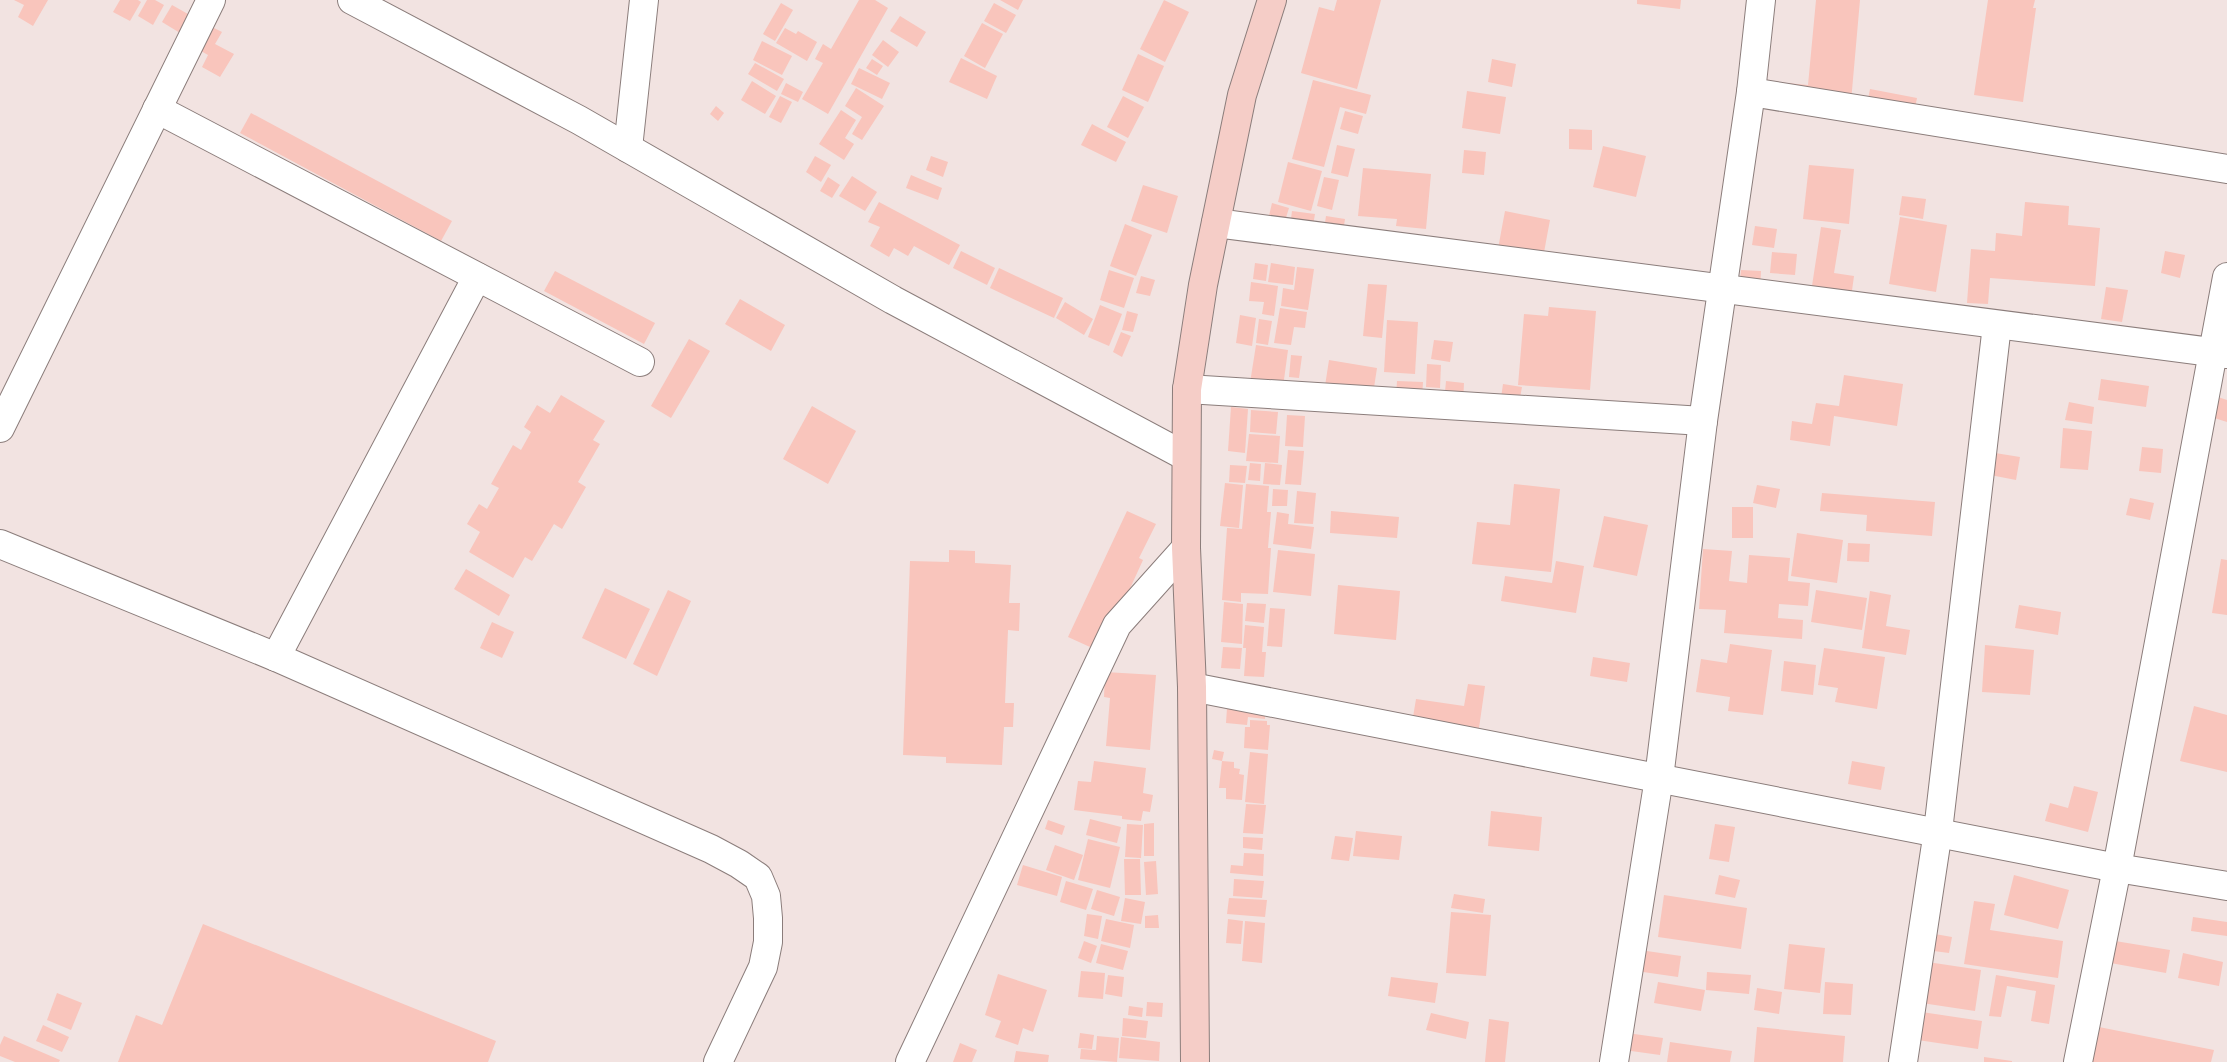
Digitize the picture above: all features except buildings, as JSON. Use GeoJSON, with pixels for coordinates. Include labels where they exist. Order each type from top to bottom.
{"type":"FeatureCollection","features":[{"type":"Feature","properties":{"kind":"street"},"geometry":{"type":"LineString","coordinates":[[0,428],[211,0]]}},
{"type":"Feature","properties":{"kind":"street"},"geometry":{"type":"LineString","coordinates":[[352,0],[570,115],[893,300],[1185,456]]}},
{"type":"Feature","properties":{"kind":"street"},"geometry":{"type":"LineString","coordinates":[[628,148],[644,0]]}},
{"type":"Feature","properties":{"kind":"street"},"geometry":{"type":"LineString","coordinates":[[1195,1062],[1192,687],[1186,548],[1185,456],[1187,389],[1203,285],[1242,95],[1272,0]]}},
{"type":"Feature","properties":{"kind":"street"},"geometry":{"type":"LineString","coordinates":[[1614,1062],[1659,778],[1703,422],[1751,92],[1761,0]]}},
{"type":"Feature","properties":{"kind":"street"},"geometry":{"type":"LineString","coordinates":[[1751,92],[2227,169]]}},
{"type":"Feature","properties":{"kind":"street"},"geometry":{"type":"LineString","coordinates":[[157,109],[640,362]]}},
{"type":"Feature","properties":{"kind":"street"},"geometry":{"type":"LineString","coordinates":[[1216,222],[2219,353]]}},
{"type":"Feature","properties":{"kind":"street"},"geometry":{"type":"LineString","coordinates":[[276,657],[477,277]]}},
{"type":"Feature","properties":{"kind":"street"},"geometry":{"type":"LineString","coordinates":[[2078,1062],[2219,353],[2227,277]]}},
{"type":"Feature","properties":{"kind":"street"},"geometry":{"type":"LineString","coordinates":[[1903,1062],[1938,831],[1997,325]]}},
{"type":"Feature","properties":{"kind":"street"},"geometry":{"type":"LineString","coordinates":[[1187,389],[1703,422]]}},
{"type":"Feature","properties":{"kind":"street"},"geometry":{"type":"LineString","coordinates":[[0,544],[276,657],[711,849],[758,877],[766,896],[768,918],[768,942],[763,967],[718,1062]]}},
{"type":"Feature","properties":{"kind":"street"},"geometry":{"type":"LineString","coordinates":[[910,1062],[1117,625],[1186,548]]}},
{"type":"Feature","properties":{"kind":"street"},"geometry":{"type":"LineString","coordinates":[[1192,687],[1938,831],[2117,868],[2227,886]]}}]}
